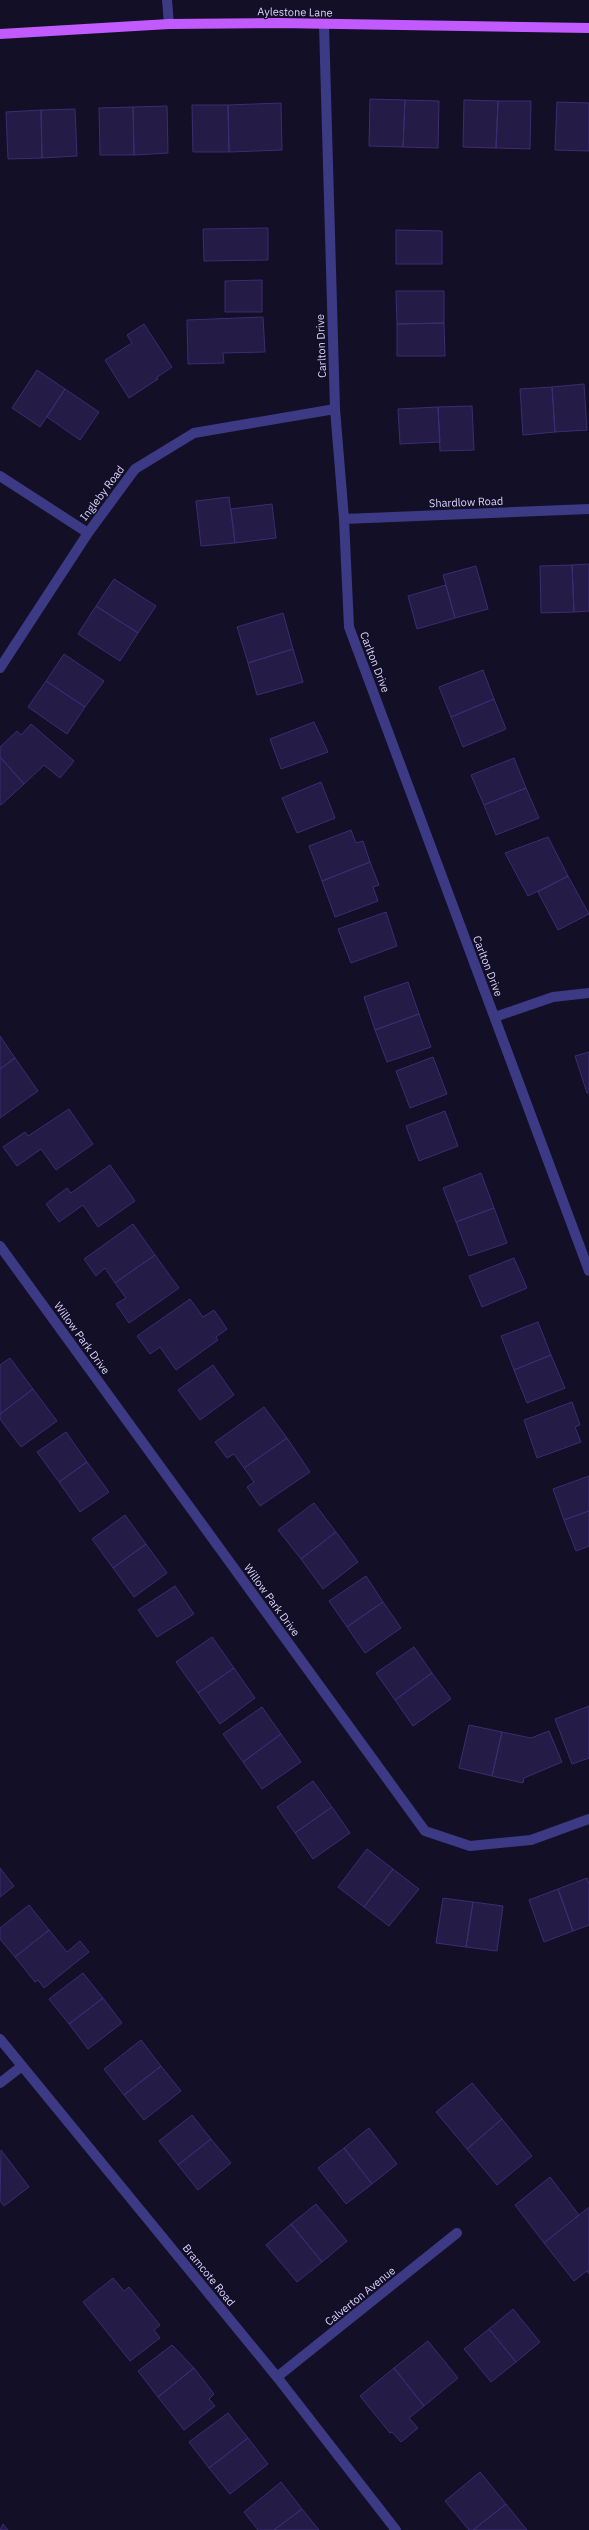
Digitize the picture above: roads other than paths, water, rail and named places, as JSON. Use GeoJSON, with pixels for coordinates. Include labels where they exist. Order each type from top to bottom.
{"type":"FeatureCollection","features":[{"type":"Feature","properties":{"kind":"main road","name":"Aylestone Lane"},"geometry":{"type":"LineString","coordinates":[[0,34],[169,24],[589,28]]}},
{"type":"Feature","properties":{"kind":"street"},"geometry":{"type":"LineString","coordinates":[[168,0],[169,24]]}},
{"type":"Feature","properties":{"kind":"street","name":"Carlton Drive"},"geometry":{"type":"LineString","coordinates":[[324,25],[335,409],[344,520],[349,627],[589,1271]]}},
{"type":"Feature","properties":{"kind":"street","name":"Ingleby Road"},"geometry":{"type":"LineString","coordinates":[[0,668],[88,533],[135,469],[194,433],[335,409]]}},
{"type":"Feature","properties":{"kind":"street"},"geometry":{"type":"LineString","coordinates":[[0,476],[88,533]]}},
{"type":"Feature","properties":{"kind":"street","name":"Shardlow Road"},"geometry":{"type":"LineString","coordinates":[[344,520],[589,509]]}},
{"type":"Feature","properties":{"kind":"street"},"geometry":{"type":"LineString","coordinates":[[495,1017],[553,997],[589,993]]}},
{"type":"Feature","properties":{"kind":"street","name":"Willow Park Drive"},"geometry":{"type":"LineString","coordinates":[[0,1246],[425,1831],[470,1846],[531,1840],[589,1819]]}},
{"type":"Feature","properties":{"kind":"street","name":"Bramcote Road"},"geometry":{"type":"LineString","coordinates":[[0,2039],[277,2377],[396,2530]]}},
{"type":"Feature","properties":{"kind":"street"},"geometry":{"type":"LineString","coordinates":[[0,2083],[22,2066]]}},
{"type":"Feature","properties":{"kind":"street","name":"Calverton Avenue"},"geometry":{"type":"LineString","coordinates":[[277,2377],[457,2233]]}}]}
